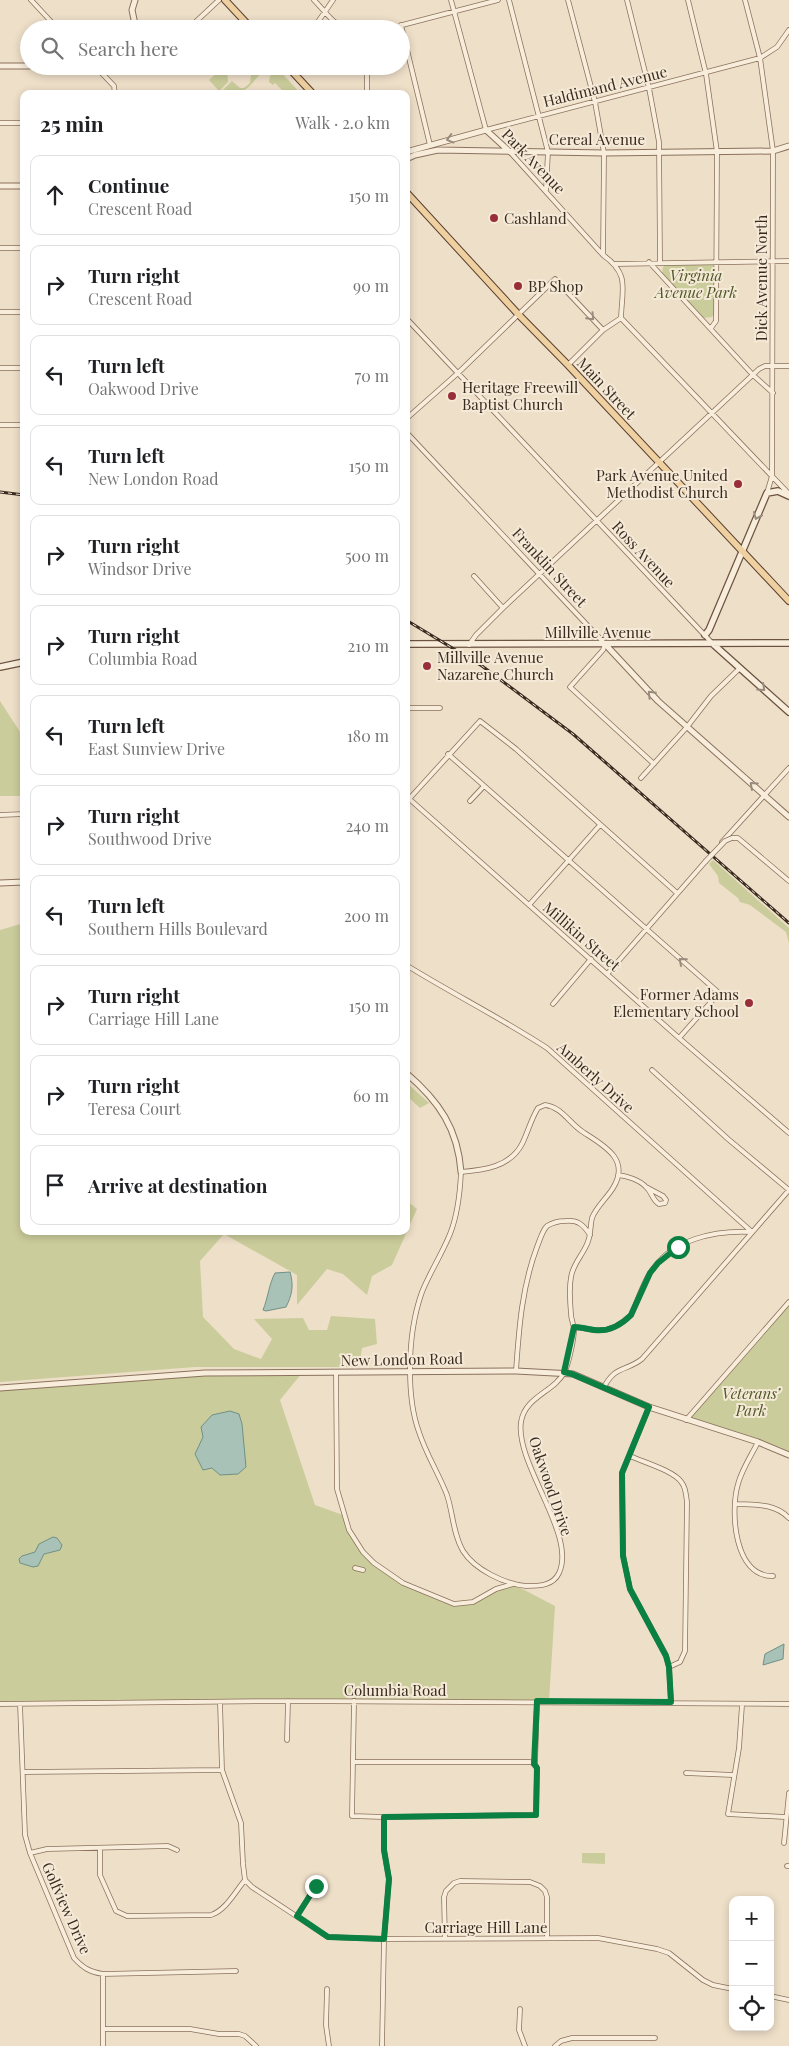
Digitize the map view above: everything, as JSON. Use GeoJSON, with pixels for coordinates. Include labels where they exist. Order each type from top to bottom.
{"type":"FeatureCollection","features":[{"type":"Feature","properties":{"kind":"main road"},"geometry":{"type":"LineString","coordinates":[[225,0],[244,20]]}},
{"type":"Feature","properties":{"kind":"main road"},"geometry":{"type":"LineString","coordinates":[[295,75],[309,90]]}},
{"type":"Feature","properties":{"kind":"main road","name":"Main Street"},"geometry":{"type":"LineString","coordinates":[[410,196],[789,602]]}},
{"type":"Feature","properties":{"kind":"main road"},"geometry":{"type":"LineString","coordinates":[[767,494],[772,491],[778,491],[789,495]]}},
{"type":"Feature","properties":{"kind":"main road","name":"Dick Avenue North"},"geometry":{"type":"LineString","coordinates":[[705,636],[767,494]]}},
{"type":"Feature","properties":{"kind":"main road","name":"Millville Avenue"},"geometry":{"type":"LineString","coordinates":[[410,644],[789,643]]}},
{"type":"Feature","properties":{"kind":"main road","name":"Ross Avenue"},"geometry":{"type":"LineString","coordinates":[[713,644],[789,712]]}},
{"type":"Feature","properties":{"kind":"main road"},"geometry":{"type":"LineString","coordinates":[[0,666],[20,663]]}},
{"type":"Feature","properties":{"kind":"street"},"geometry":{"type":"LineString","coordinates":[[31,0],[50,20]]}},
{"type":"Feature","properties":{"kind":"street"},"geometry":{"type":"LineString","coordinates":[[135,0],[132,10],[135,20]]}},
{"type":"Feature","properties":{"kind":"street"},"geometry":{"type":"LineString","coordinates":[[198,20],[219,0]]}},
{"type":"Feature","properties":{"kind":"street"},"geometry":{"type":"LineString","coordinates":[[314,0],[333,20]]}},
{"type":"Feature","properties":{"kind":"street"},"geometry":{"type":"LineString","coordinates":[[320,20],[333,0]]}},
{"type":"Feature","properties":{"kind":"street","name":"Park Avenue"},"geometry":{"type":"LineString","coordinates":[[451,0],[486,130],[546,190],[603,255],[615,264]]}},
{"type":"Feature","properties":{"kind":"street"},"geometry":{"type":"LineString","coordinates":[[410,23],[453,10],[498,0]]}},
{"type":"Feature","properties":{"kind":"street"},"geometry":{"type":"LineString","coordinates":[[509,0],[548,152],[546,190]]}},
{"type":"Feature","properties":{"kind":"street"},"geometry":{"type":"LineString","coordinates":[[568,0],[595,102],[604,153],[603,255]]}},
{"type":"Feature","properties":{"kind":"street"},"geometry":{"type":"LineString","coordinates":[[627,0],[649,88],[659,151],[660,262]]}},
{"type":"Feature","properties":{"kind":"street"},"geometry":{"type":"LineString","coordinates":[[688,0],[706,74],[717,152],[716,321],[711,328]]}},
{"type":"Feature","properties":{"kind":"street","name":"Dick Avenue North"},"geometry":{"type":"LineString","coordinates":[[746,0],[760,58],[773,151],[774,366],[772,476],[767,494]]}},
{"type":"Feature","properties":{"kind":"street","name":"Haldimand Avenue"},"geometry":{"type":"LineString","coordinates":[[410,151],[706,74],[760,58],[777,47],[789,30]]}},
{"type":"Feature","properties":{"kind":"street"},"geometry":{"type":"LineString","coordinates":[[410,63],[430,144]]}},
{"type":"Feature","properties":{"kind":"street"},"geometry":{"type":"LineString","coordinates":[[0,66],[20,66]]}},
{"type":"Feature","properties":{"kind":"street"},"geometry":{"type":"LineString","coordinates":[[104,75],[114,86],[115,90]]}},
{"type":"Feature","properties":{"kind":"street"},"geometry":{"type":"LineString","coordinates":[[367,75],[367,90]]}},
{"type":"Feature","properties":{"kind":"street"},"geometry":{"type":"LineString","coordinates":[[0,123],[20,123]]}},
{"type":"Feature","properties":{"kind":"street","name":"Cereal Avenue"},"geometry":{"type":"LineString","coordinates":[[410,157],[415,154],[438,150],[604,153],[659,151],[717,152],[773,151],[789,146]]}},
{"type":"Feature","properties":{"kind":"street"},"geometry":{"type":"LineString","coordinates":[[0,186],[20,186]]}},
{"type":"Feature","properties":{"kind":"street"},"geometry":{"type":"LineString","coordinates":[[0,248],[20,248]]}},
{"type":"Feature","properties":{"kind":"street"},"geometry":{"type":"LineString","coordinates":[[615,264],[789,261]]}},
{"type":"Feature","properties":{"kind":"street"},"geometry":{"type":"LineString","coordinates":[[649,262],[753,375],[773,393]]}},
{"type":"Feature","properties":{"kind":"street"},"geometry":{"type":"LineString","coordinates":[[615,264],[622,274],[621,318],[787,490],[789,495]]}},
{"type":"Feature","properties":{"kind":"street"},"geometry":{"type":"LineString","coordinates":[[410,415],[458,373],[554,278],[603,330]]}},
{"type":"Feature","properties":{"kind":"street"},"geometry":{"type":"LineString","coordinates":[[0,312],[20,312]]}},
{"type":"Feature","properties":{"kind":"street"},"geometry":{"type":"LineString","coordinates":[[568,365],[603,330],[621,318]]}},
{"type":"Feature","properties":{"kind":"street","name":"Ross Avenue"},"geometry":{"type":"LineString","coordinates":[[410,322],[713,644]]}},
{"type":"Feature","properties":{"kind":"street"},"geometry":{"type":"LineString","coordinates":[[469,645],[476,635],[503,608],[753,375],[765,366],[789,366]]}},
{"type":"Feature","properties":{"kind":"street"},"geometry":{"type":"LineString","coordinates":[[0,368],[20,368]]}},
{"type":"Feature","properties":{"kind":"street"},"geometry":{"type":"LineString","coordinates":[[0,425],[20,425]]}},
{"type":"Feature","properties":{"kind":"street","name":"Franklin Street"},"geometry":{"type":"LineString","coordinates":[[410,436],[658,701],[789,817]]}},
{"type":"Feature","properties":{"kind":"street"},"geometry":{"type":"LineString","coordinates":[[474,576],[503,608]]}},
{"type":"Feature","properties":{"kind":"street"},"geometry":{"type":"LineString","coordinates":[[605,644],[604,650],[570,687],[654,764]]}},
{"type":"Feature","properties":{"kind":"street"},"geometry":{"type":"LineString","coordinates":[[642,778],[687,727],[711,696],[740,668]]}},
{"type":"Feature","properties":{"kind":"street"},"geometry":{"type":"LineString","coordinates":[[410,708],[440,708]]}},
{"type":"Feature","properties":{"kind":"street"},"geometry":{"type":"LineString","coordinates":[[410,795],[480,721],[516,749],[677,893]]}},
{"type":"Feature","properties":{"kind":"street"},"geometry":{"type":"LineString","coordinates":[[448,754],[719,993],[679,1038]]}},
{"type":"Feature","properties":{"kind":"street"},"geometry":{"type":"LineString","coordinates":[[717,847],[789,768]]}},
{"type":"Feature","properties":{"kind":"street"},"geometry":{"type":"LineString","coordinates":[[470,801],[484,786]]}},
{"type":"Feature","properties":{"kind":"street","name":"Millikin Street"},"geometry":{"type":"LineString","coordinates":[[410,799],[679,1038],[789,1133]]}},
{"type":"Feature","properties":{"kind":"street"},"geometry":{"type":"LineString","coordinates":[[0,815],[20,814]]}},
{"type":"Feature","properties":{"kind":"street"},"geometry":{"type":"LineString","coordinates":[[529,905],[600,825]]}},
{"type":"Feature","properties":{"kind":"street"},"geometry":{"type":"LineString","coordinates":[[608,973],[725,841],[738,838],[789,881]]}},
{"type":"Feature","properties":{"kind":"street"},"geometry":{"type":"LineString","coordinates":[[0,883],[20,882]]}},
{"type":"Feature","properties":{"kind":"street"},"geometry":{"type":"LineString","coordinates":[[553,1004],[591,959]]}},
{"type":"Feature","properties":{"kind":"street","name":"Amberly Drive"},"geometry":{"type":"LineString","coordinates":[[410,967],[547,1048],[752,1232]]}},
{"type":"Feature","properties":{"kind":"street"},"geometry":{"type":"LineString","coordinates":[[604,1387],[614,1372],[631,1366],[642,1359],[789,1190],[728,1139],[652,1070]]}},
{"type":"Feature","properties":{"kind":"street"},"geometry":{"type":"LineString","coordinates":[[410,1077],[426,1092],[449,1123],[457,1145],[461,1172],[484,1170],[505,1162],[522,1145],[538,1108],[545,1105],[556,1108],[572,1124],[609,1148],[616,1159],[618,1176],[614,1186],[592,1219],[590,1234],[585,1248],[577,1259],[571,1277],[571,1316],[574,1327],[564,1372]]}},
{"type":"Feature","properties":{"kind":"street","name":"Oakwood Drive"},"geometry":{"type":"LineString","coordinates":[[461,1172],[460,1196],[450,1235],[427,1279],[415,1314],[410,1347],[411,1394],[418,1431],[447,1497],[459,1542],[471,1560],[513,1584],[538,1586],[549,1584],[559,1573],[561,1558],[560,1542],[525,1449],[521,1432],[521,1420],[533,1400],[553,1386],[564,1372]]}},
{"type":"Feature","properties":{"kind":"street"},"geometry":{"type":"LineString","coordinates":[[618,1176],[625,1176],[664,1196],[665,1203],[659,1204],[655,1202],[646,1187]]}},
{"type":"Feature","properties":{"kind":"street"},"geometry":{"type":"LineString","coordinates":[[516,1370],[520,1313],[524,1288],[530,1265],[543,1231],[548,1225],[558,1222],[582,1223],[592,1219]]}},
{"type":"Feature","properties":{"kind":"street"},"geometry":{"type":"LineString","coordinates":[[582,1223],[590,1234]]}},
{"type":"Feature","properties":{"kind":"street"},"geometry":{"type":"LineString","coordinates":[[574,1327],[600,1330],[614,1327],[625,1321],[631,1315],[650,1273],[658,1263],[678,1247],[712,1234],[752,1232]]}},
{"type":"Feature","properties":{"kind":"street"},"geometry":{"type":"LineString","coordinates":[[686,1420],[789,1302]]}},
{"type":"Feature","properties":{"kind":"street","name":"New London Road"},"geometry":{"type":"LineString","coordinates":[[0,1388],[205,1373],[516,1370],[564,1372],[649,1407],[758,1442],[789,1455]]}},
{"type":"Feature","properties":{"kind":"street"},"geometry":{"type":"LineString","coordinates":[[336,1372],[337,1490],[349,1530],[363,1552],[374,1564],[404,1583],[454,1604],[473,1602],[496,1589],[513,1584]]}},
{"type":"Feature","properties":{"kind":"street"},"geometry":{"type":"LineString","coordinates":[[649,1407],[622,1473],[623,1548],[630,1589],[666,1656],[669,1667],[671,1702]]}},
{"type":"Feature","properties":{"kind":"street"},"geometry":{"type":"LineString","coordinates":[[758,1442],[738,1482],[736,1530],[743,1558],[758,1572],[766,1576],[773,1576]]}},
{"type":"Feature","properties":{"kind":"street"},"geometry":{"type":"LineString","coordinates":[[630,1456],[672,1474],[682,1482],[686,1491],[685,1651],[680,1662],[669,1667]]}},
{"type":"Feature","properties":{"kind":"street"},"geometry":{"type":"LineString","coordinates":[[736,1504],[773,1507],[781,1510],[789,1518]]}},
{"type":"Feature","properties":{"kind":"street"},"geometry":{"type":"LineString","coordinates":[[355,1568],[363,1570]]}},
{"type":"Feature","properties":{"kind":"street"},"geometry":{"type":"LineString","coordinates":[[496,1589],[498,1577]]}},
{"type":"Feature","properties":{"kind":"street"},"geometry":{"type":"LineString","coordinates":[[288,1701],[288,1740]]}},
{"type":"Feature","properties":{"kind":"street","name":"Columbia Road"},"geometry":{"type":"LineString","coordinates":[[0,1704],[288,1701],[789,1704]]}},
{"type":"Feature","properties":{"kind":"street"},"geometry":{"type":"LineString","coordinates":[[354,1701],[352,1816],[384,1817],[536,1815],[537,1768],[534,1764],[537,1701]]}},
{"type":"Feature","properties":{"kind":"street"},"geometry":{"type":"LineString","coordinates":[[100,1849],[100,1874],[116,1911],[126,1916],[211,1915],[218,1913],[245,1880],[242,1823],[222,1770],[220,1702]]}},
{"type":"Feature","properties":{"kind":"street","name":"Golfview Drive"},"geometry":{"type":"LineString","coordinates":[[20,1704],[25,1835],[30,1853],[74,1958],[83,1968],[91,1972],[104,1974],[236,1972]]}},
{"type":"Feature","properties":{"kind":"street"},"geometry":{"type":"LineString","coordinates":[[742,1705],[739,1748],[728,1814],[785,1817]]}},
{"type":"Feature","properties":{"kind":"street"},"geometry":{"type":"LineString","coordinates":[[353,1762],[530,1762],[534,1764]]}},
{"type":"Feature","properties":{"kind":"street"},"geometry":{"type":"LineString","coordinates":[[24,1772],[222,1770]]}},
{"type":"Feature","properties":{"kind":"street"},"geometry":{"type":"LineString","coordinates":[[686,1773],[733,1775]]}},
{"type":"Feature","properties":{"kind":"street"},"geometry":{"type":"LineString","coordinates":[[784,1843],[785,1817],[789,1793]]}},
{"type":"Feature","properties":{"kind":"street"},"geometry":{"type":"LineString","coordinates":[[382,2046],[384,1939],[389,1879],[384,1850],[384,1817]]}},
{"type":"Feature","properties":{"kind":"street"},"geometry":{"type":"LineString","coordinates":[[30,1853],[47,1849],[168,1846],[177,1850]]}},
{"type":"Feature","properties":{"kind":"street","name":"Carriage Hill Lane"},"geometry":{"type":"LineString","coordinates":[[245,1880],[252,1887],[328,1937],[384,1939],[598,1938],[657,1949],[669,1954],[703,1980],[713,1985],[729,1988]]}},
{"type":"Feature","properties":{"kind":"street"},"geometry":{"type":"LineString","coordinates":[[445,1939],[444,1898],[449,1887],[460,1881],[530,1882],[540,1886],[545,1891],[547,1898],[547,1938]]}},
{"type":"Feature","properties":{"kind":"street"},"geometry":{"type":"LineString","coordinates":[[297,1916],[316,1886]]}},
{"type":"Feature","properties":{"kind":"street"},"geometry":{"type":"LineString","coordinates":[[103,2046],[104,1974]]}},
{"type":"Feature","properties":{"kind":"street"},"geometry":{"type":"LineString","coordinates":[[327,1989],[326,2026],[328,2046]]}},
{"type":"Feature","properties":{"kind":"street"},"geometry":{"type":"LineString","coordinates":[[774,1997],[789,2000]]}},
{"type":"Feature","properties":{"kind":"street"},"geometry":{"type":"LineString","coordinates":[[520,2009],[519,2030],[525,2046]]}},
{"type":"Feature","properties":{"kind":"street"},"geometry":{"type":"LineString","coordinates":[[103,2029],[190,2029],[219,2034],[239,2034],[245,2036],[256,2046]]}},
{"type":"Feature","properties":{"kind":"street"},"geometry":{"type":"LineString","coordinates":[[555,2046],[561,2041],[572,2038],[655,2038]]}},
{"type":"Feature","properties":{"kind":"street"},"geometry":{"type":"LineString","coordinates":[[626,2039],[626,2046]]}},
{"type":"Feature","properties":{"kind":"green space"},"geometry":{"type":"Polygon","coordinates":[[[215,75],[228,75],[228,82],[220,90],[209,80],[215,75]]]}},
{"type":"Feature","properties":{"kind":"green space"},"geometry":{"type":"Polygon","coordinates":[[[251,75],[259,75],[245,90],[223,90],[232,81],[240,88],[244,88],[250,83],[251,75]]]}},
{"type":"Feature","properties":{"kind":"green space"},"geometry":{"type":"Polygon","coordinates":[[[284,75],[297,90],[282,90],[275,83],[273,85],[269,82],[270,76],[284,75]]]}},
{"type":"Feature","properties":{"kind":"green space","name":"Virginia Avenue Park"},"geometry":{"type":"Polygon","coordinates":[[[668,263],[712,264],[714,267],[715,313],[712,317],[704,318],[662,274],[663,267],[668,263]]]}},
{"type":"Feature","properties":{"kind":"green space"},"geometry":{"type":"Polygon","coordinates":[[[0,701],[20,732],[20,796],[0,796],[0,701]]]}},
{"type":"Feature","properties":{"kind":"green space"},"geometry":{"type":"Polygon","coordinates":[[[713,860],[789,928],[789,943],[786,932],[750,905],[740,902],[738,898],[719,883],[718,876],[709,864],[713,860]]]}},
{"type":"Feature","properties":{"kind":"green space"},"geometry":{"type":"Polygon","coordinates":[[[20,924],[20,1235],[223,1235],[200,1261],[203,1317],[234,1349],[261,1359],[272,1339],[254,1319],[303,1318],[309,1330],[327,1330],[331,1316],[375,1319],[377,1344],[362,1348],[359,1367],[195,1367],[0,1382],[0,930],[20,924]]]}},
{"type":"Feature","properties":{"kind":"green space"},"geometry":{"type":"Polygon","coordinates":[[[410,1086],[429,1103],[420,1108],[410,1099],[410,1086]]]}},
{"type":"Feature","properties":{"kind":"green space"},"geometry":{"type":"Polygon","coordinates":[[[410,1203],[417,1209],[410,1225],[410,1203]]]}},
{"type":"Feature","properties":{"kind":"green space"},"geometry":{"type":"Polygon","coordinates":[[[226,1235],[405,1235],[392,1265],[372,1276],[367,1295],[343,1274],[327,1269],[297,1305],[297,1275],[226,1235]]]}},
{"type":"Feature","properties":{"kind":"green space","name":"Veterans’ Park"},"geometry":{"type":"Polygon","coordinates":[[[789,1302],[789,1455],[686,1420],[789,1302]]]}},
{"type":"Feature","properties":{"kind":"green space"},"geometry":{"type":"Polygon","coordinates":[[[302,1373],[280,1400],[315,1505],[343,1515],[363,1552],[374,1563],[403,1583],[454,1604],[473,1602],[496,1589],[513,1584],[555,1606],[549,1701],[0,1704],[0,1388],[163,1375],[302,1373]]]}},
{"type":"Feature","properties":{"kind":"green space"},"geometry":{"type":"Polygon","coordinates":[[[582,1853],[605,1853],[605,1864],[582,1863],[582,1853]]]}},
{"type":"Feature","properties":{"kind":"shaded area"},"geometry":{"type":"Polygon","coordinates":[[[290,1272],[292,1290],[286,1307],[263,1310],[275,1273],[290,1272]]]}},
{"type":"Feature","properties":{"kind":"shaded area"},"geometry":{"type":"Polygon","coordinates":[[[230,1411],[239,1414],[242,1424],[246,1467],[238,1474],[220,1475],[212,1468],[203,1470],[195,1454],[203,1437],[201,1427],[212,1415],[230,1411]]]}},
{"type":"Feature","properties":{"kind":"shaded area"},"geometry":{"type":"Polygon","coordinates":[[[53,1537],[57,1538],[62,1545],[60,1550],[44,1554],[38,1566],[33,1567],[20,1563],[19,1559],[22,1556],[35,1552],[39,1544],[53,1537]]]}},
{"type":"Feature","properties":{"kind":"shaded area"},"geometry":{"type":"Polygon","coordinates":[[[784,1644],[783,1659],[763,1665],[765,1654],[784,1644]]]}},
{"type":"Feature","properties":{"kind":"railway"},"geometry":{"type":"LineString","coordinates":[[0,492],[20,494]]}},
{"type":"Feature","properties":{"kind":"railway"},"geometry":{"type":"LineString","coordinates":[[410,622],[482,666],[573,734],[789,923]]}},
{"type":"Feature","properties":{"kind":"place","name":"Cashland"},"geometry":{"type":"Point","coordinates":[494,218]}},
{"type":"Feature","properties":{"kind":"place","name":"BP Shop"},"geometry":{"type":"Point","coordinates":[518,286]}},
{"type":"Feature","properties":{"kind":"place","name":"Heritage Freewill Baptist Church"},"geometry":{"type":"Point","coordinates":[452,396]}},
{"type":"Feature","properties":{"kind":"place","name":"Park Avenue United Methodist Church"},"geometry":{"type":"Point","coordinates":[738,484]}},
{"type":"Feature","properties":{"kind":"place","name":"Millville Avenue Nazarene Church"},"geometry":{"type":"Point","coordinates":[427,666]}},
{"type":"Feature","properties":{"kind":"place","name":"Former Adams Elementary School"},"geometry":{"type":"Point","coordinates":[749,1003]}},
{"type":"Feature","properties":{"kind":"route"},"geometry":{"type":"LineString","coordinates":[[316,1886],[297,1916],[328,1937],[384,1939],[389,1879],[384,1850],[384,1817],[536,1815],[537,1768],[534,1764],[537,1701],[671,1702],[669,1667],[666,1656],[630,1589],[623,1556],[622,1473],[649,1407],[564,1372],[574,1334],[574,1327],[600,1330],[614,1327],[625,1321],[631,1315],[650,1273],[658,1263],[678,1247]]}}]}
